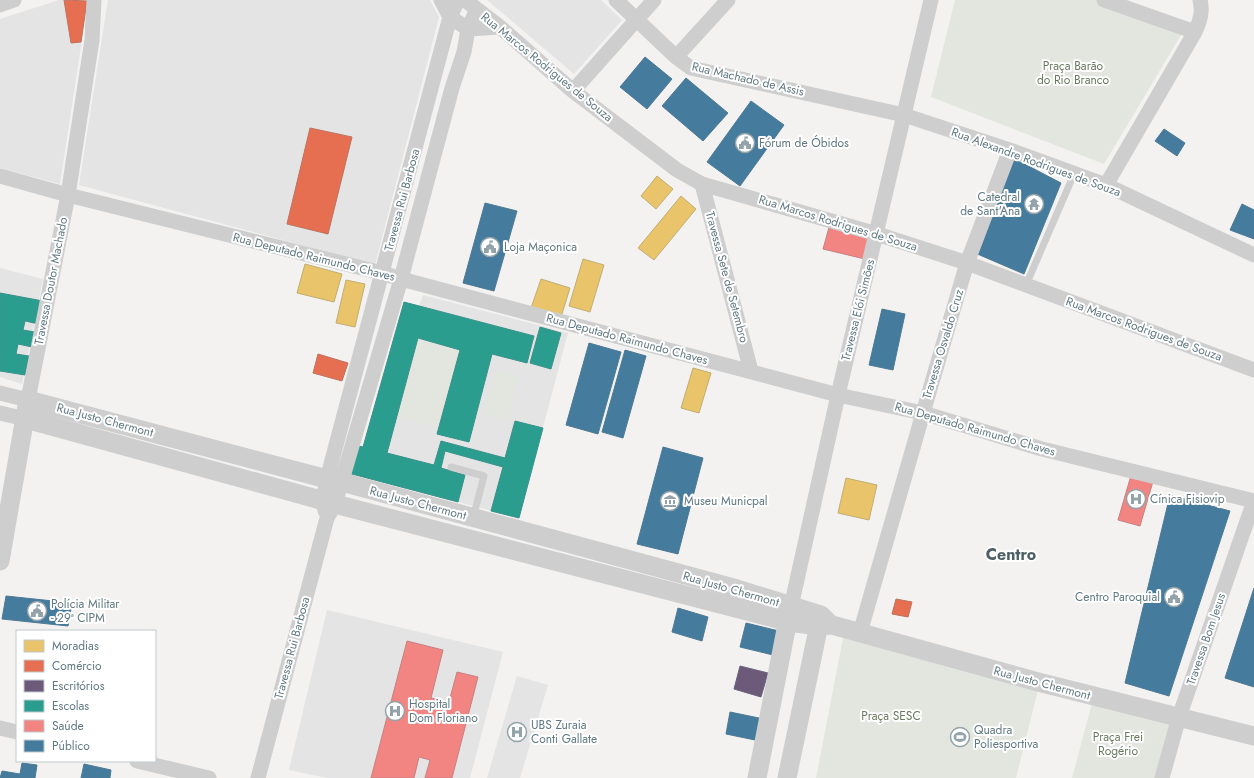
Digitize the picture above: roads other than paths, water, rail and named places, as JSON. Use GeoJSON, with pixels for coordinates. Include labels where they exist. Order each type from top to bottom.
{"type":"FeatureCollection","features":[{"type":"Feature","properties":{"kind":"street"},"geometry":{"type":"LineString","coordinates":[[0,5],[14,0]]}},
{"type":"Feature","properties":{"kind":"street","name":"Travessa Doutor Machado"},"geometry":{"type":"LineString","coordinates":[[0,561],[26,419],[28,400],[68,195],[92,40],[94,0]]}},
{"type":"Feature","properties":{"kind":"street"},"geometry":{"type":"LineString","coordinates":[[441,0],[450,17],[468,29],[500,27]]}},
{"type":"Feature","properties":{"kind":"street","name":"Travessa Rui Barbosa"},"geometry":{"type":"LineString","coordinates":[[258,778],[328,507],[382,273],[450,17],[458,0]]}},
{"type":"Feature","properties":{"kind":"street","name":"Rua Machado de Assis"},"geometry":{"type":"LineString","coordinates":[[616,0],[685,65],[695,69],[904,115]]}},
{"type":"Feature","properties":{"kind":"street"},"geometry":{"type":"LineString","coordinates":[[573,91],[654,0]]}},
{"type":"Feature","properties":{"kind":"street"},"geometry":{"type":"LineString","coordinates":[[676,57],[728,0]]}},
{"type":"Feature","properties":{"kind":"street","name":"Travessa Elói Simões"},"geometry":{"type":"LineString","coordinates":[[790,614],[838,395],[931,0]]}},
{"type":"Feature","properties":{"kind":"street"},"geometry":{"type":"LineString","coordinates":[[1104,0],[1195,32]]}},
{"type":"Feature","properties":{"kind":"street"},"geometry":{"type":"LineString","coordinates":[[1106,186],[1195,32],[1201,19],[1200,0]]}},
{"type":"Feature","properties":{"kind":"street","name":"Travessa Rui Barbosa"},"geometry":{"type":"LineString","coordinates":[[334,481],[401,279],[452,88],[464,52],[471,4]]}},
{"type":"Feature","properties":{"kind":"street","name":"Rua Marcos Rodrigues de Souza"},"geometry":{"type":"LineString","coordinates":[[471,4],[500,27],[573,91],[677,170],[702,184],[877,234],[967,263],[1254,370]]}},
{"type":"Feature","properties":{"kind":"street","name":"Rua Alexandre Rodrigues de Souza"},"geometry":{"type":"LineString","coordinates":[[904,115],[1010,150],[1106,186],[1254,255]]}},
{"type":"Feature","properties":{"kind":"street","name":"Travessa Osvaldo Cruz"},"geometry":{"type":"LineString","coordinates":[[860,633],[922,412],[967,263],[1010,150]]}},
{"type":"Feature","properties":{"kind":"street","name":"Rua Deputado Raimundo Chaves"},"geometry":{"type":"LineString","coordinates":[[0,176],[68,195],[382,273],[838,395],[922,412],[1042,449],[1254,501]]}},
{"type":"Feature","properties":{"kind":"street","name":"Travessa Sete de Setembro"},"geometry":{"type":"LineString","coordinates":[[702,184],[751,371]]}},
{"type":"Feature","properties":{"kind":"street","name":"Rua Justo Chermont"},"geometry":{"type":"LineString","coordinates":[[0,393],[729,587],[790,614]]}},
{"type":"Feature","properties":{"kind":"street","name":"Rua Justo Chermont"},"geometry":{"type":"LineString","coordinates":[[0,413],[26,419],[328,507],[824,622],[1038,682],[1254,736]]}},
{"type":"Feature","properties":{"kind":"street","name":"Travessa Bom Jesus"},"geometry":{"type":"LineString","coordinates":[[1162,778],[1179,717],[1254,501]]}},
{"type":"Feature","properties":{"kind":"street"},"geometry":{"type":"LineString","coordinates":[[758,778],[790,614]]}},
{"type":"Feature","properties":{"kind":"street"},"geometry":{"type":"LineString","coordinates":[[787,778],[824,622]]}},
{"type":"Feature","properties":{"kind":"street"},"geometry":{"type":"LineString","coordinates":[[0,728],[16,732]]}},
{"type":"Feature","properties":{"kind":"street"},"geometry":{"type":"LineString","coordinates":[[141,762],[209,778]]}},
{"type":"Feature","properties":{"kind":"lane"},"geometry":{"type":"LineString","coordinates":[[1026,286],[1074,174]]}},
{"type":"Feature","properties":{"kind":"lane"},"geometry":{"type":"LineString","coordinates":[[450,466],[483,476],[484,478],[473,518]]}},
{"type":"Feature","properties":{"kind":"place","name":"Fórum de Óbidos"},"geometry":{"type":"Point","coordinates":[745,143]}},
{"type":"Feature","properties":{"kind":"place","name":"Catedral de Sant'Ana"},"geometry":{"type":"Point","coordinates":[1034,204]}},
{"type":"Feature","properties":{"kind":"place","name":"Loja Maçonica"},"geometry":{"type":"Point","coordinates":[490,247]}},
{"type":"Feature","properties":{"kind":"place","name":"Cínica Fisiovip"},"geometry":{"type":"Point","coordinates":[1136,499]}},
{"type":"Feature","properties":{"kind":"place","name":"Museu Municpal"},"geometry":{"type":"Point","coordinates":[670,501]}},
{"type":"Feature","properties":{"kind":"place","name":"Centro Paroquial"},"geometry":{"type":"Point","coordinates":[1174,597]}},
{"type":"Feature","properties":{"kind":"place","name":"Polícia Militar - 29ª CIPM"},"geometry":{"type":"Point","coordinates":[37,611]}},
{"type":"Feature","properties":{"kind":"place","name":"Hospital Dom Floriano"},"geometry":{"type":"Point","coordinates":[395,711]}},
{"type":"Feature","properties":{"kind":"place","name":"UBS Zuraia Conti Gallate"},"geometry":{"type":"Point","coordinates":[517,732]}},
{"type":"Feature","properties":{"kind":"place","name":"Quadra Poliesportiva"},"geometry":{"type":"Point","coordinates":[960,737]}},
{"type":"Feature","properties":{"kind":"district","name":"Centro"},"geometry":{"type":"Point","coordinates":[1011,554]}},
{"type":"Feature","properties":{"kind":"park label","name":"Praça Barão do Rio Branco"},"geometry":{"type":"Point","coordinates":[1073,73]}},
{"type":"Feature","properties":{"kind":"park label","name":"Praça SESC"},"geometry":{"type":"Point","coordinates":[891,716]}},
{"type":"Feature","properties":{"kind":"park label","name":"Praça Frei Rogério"},"geometry":{"type":"Point","coordinates":[1118,744]}}]}
